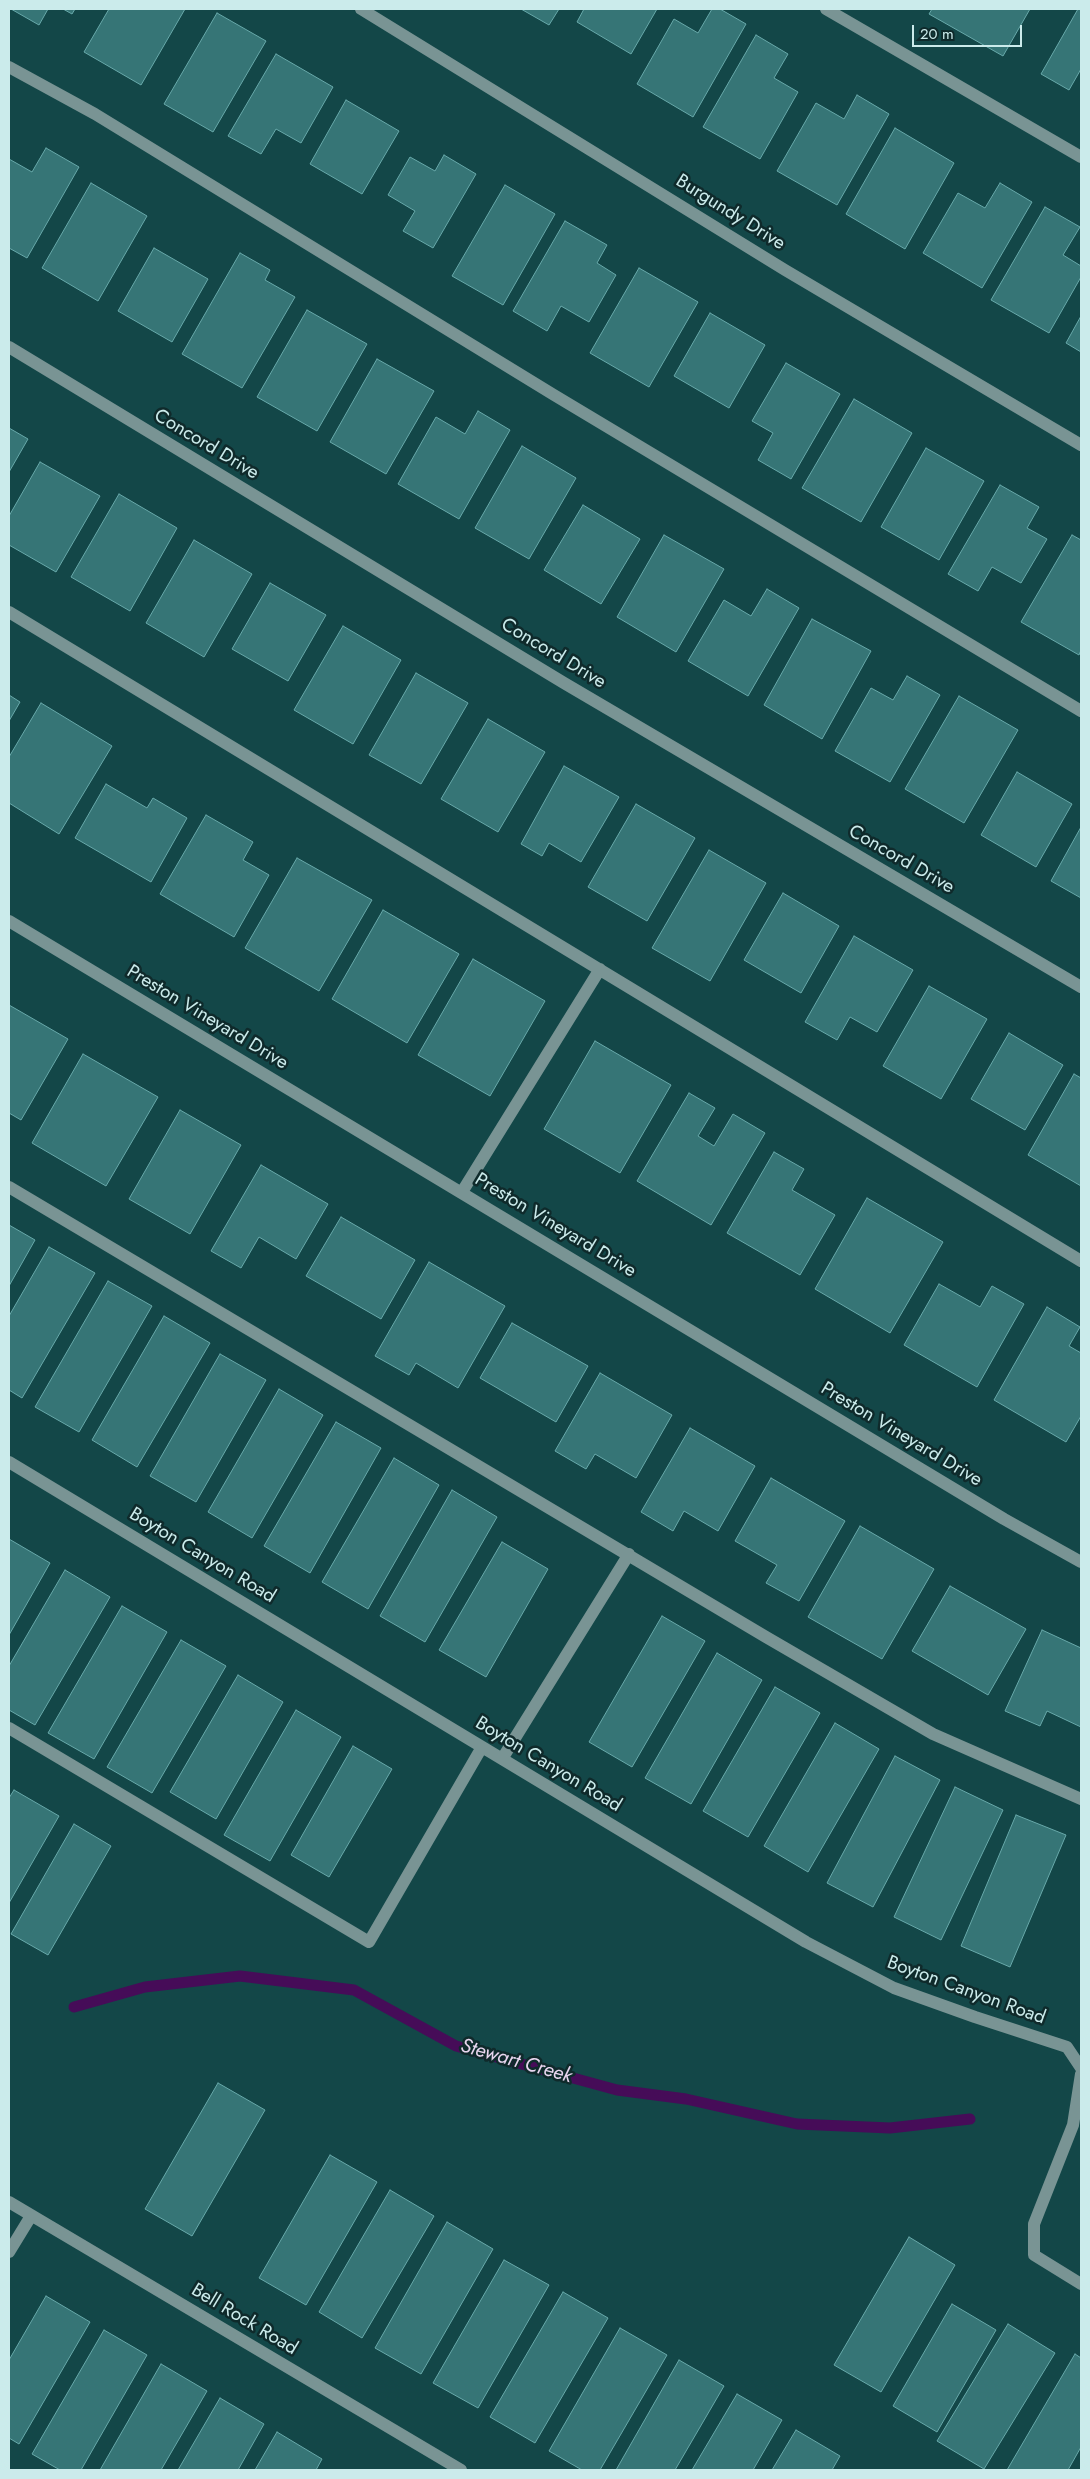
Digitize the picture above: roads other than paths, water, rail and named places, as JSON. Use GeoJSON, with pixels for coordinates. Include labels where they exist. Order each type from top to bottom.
{"type":"FeatureCollection","features":[{"type":"Feature","properties":{"kind":"street","name":"Burgundy Drive"},"geometry":{"type":"LineString","coordinates":[[361,9],[785,270],[1081,445]]}},
{"type":"Feature","properties":{"kind":"street"},"geometry":{"type":"LineString","coordinates":[[826,9],[1081,157]]}},
{"type":"Feature","properties":{"kind":"street"},"geometry":{"type":"LineString","coordinates":[[9,67],[95,114],[554,395],[1081,711]]}},
{"type":"Feature","properties":{"kind":"street","name":"Concord Drive"},"geometry":{"type":"LineString","coordinates":[[9,347],[564,683],[1081,987]]}},
{"type":"Feature","properties":{"kind":"street"},"geometry":{"type":"LineString","coordinates":[[9,612],[1081,1261]]}},
{"type":"Feature","properties":{"kind":"street","name":"Preston Vineyard Drive"},"geometry":{"type":"LineString","coordinates":[[9,921],[1004,1519],[1081,1562]]}},
{"type":"Feature","properties":{"kind":"street"},"geometry":{"type":"LineString","coordinates":[[462,1192],[600,969]]}},
{"type":"Feature","properties":{"kind":"street"},"geometry":{"type":"LineString","coordinates":[[9,1186],[766,1637],[933,1734],[1081,1799]]}},
{"type":"Feature","properties":{"kind":"street","name":"Boyton Canyon Road"},"geometry":{"type":"LineString","coordinates":[[9,1462],[806,1942],[894,1988],[1067,2047],[1081,2068]]}},
{"type":"Feature","properties":{"kind":"street"},"geometry":{"type":"LineString","coordinates":[[502,1759],[629,1554]]}},
{"type":"Feature","properties":{"kind":"street"},"geometry":{"type":"LineString","coordinates":[[9,1728],[369,1942],[482,1747]]}},
{"type":"Feature","properties":{"kind":"street"},"geometry":{"type":"LineString","coordinates":[[1081,2074],[1073,2125],[1034,2224],[1034,2255],[1081,2284]]}},
{"type":"Feature","properties":{"kind":"street","name":"Bell Rock Road"},"geometry":{"type":"LineString","coordinates":[[9,2202],[461,2470]]}},
{"type":"Feature","properties":{"kind":"street"},"geometry":{"type":"LineString","coordinates":[[9,2252],[31,2216]]}},
{"type":"Feature","properties":{"kind":"waterway","name":"Stewart Creek"},"geometry":{"type":"LineString","coordinates":[[74,2007],[145,1987],[240,1976],[354,1990],[456,2046],[617,2090],[686,2099],[797,2124],[890,2128],[970,2119]]}}]}
